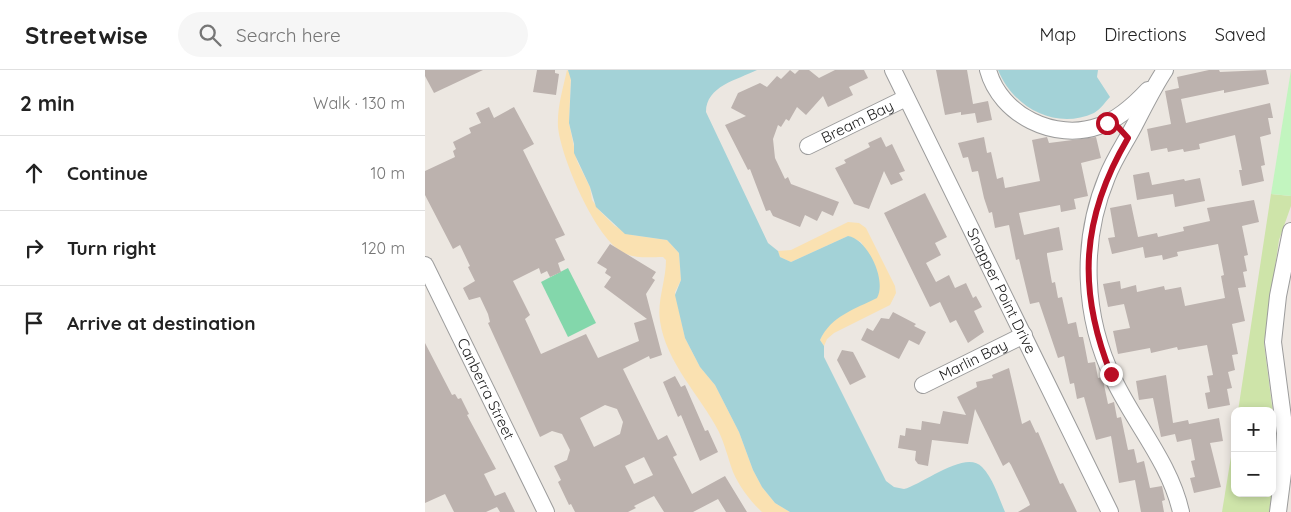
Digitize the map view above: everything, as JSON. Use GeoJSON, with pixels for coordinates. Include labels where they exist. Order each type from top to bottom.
{"type":"FeatureCollection","features":[{"type":"Feature","properties":{"kind":"street","name":"Snapper Point Drive"},"geometry":{"type":"LineString","coordinates":[[893,70],[1110,512]]}},
{"type":"Feature","properties":{"kind":"street"},"geometry":{"type":"LineString","coordinates":[[988,70],[994,85],[1002,97],[1037,125],[1072,130],[1091,129],[1107,123],[1145,93],[1163,72]]}},
{"type":"Feature","properties":{"kind":"street"},"geometry":{"type":"LineString","coordinates":[[1163,72],[1107,178],[1095,213],[1089,260],[1090,306],[1101,350],[1111,374],[1169,477],[1181,512]]}},
{"type":"Feature","properties":{"kind":"street","name":"Bream Bay"},"geometry":{"type":"LineString","coordinates":[[808,146],[906,98]]}},
{"type":"Feature","properties":{"kind":"street"},"geometry":{"type":"LineString","coordinates":[[1107,123],[1118,127],[1128,138]]}},
{"type":"Feature","properties":{"kind":"street"},"geometry":{"type":"LineString","coordinates":[[1278,512],[1283,473],[1285,433],[1273,342],[1278,296],[1291,231]]}},
{"type":"Feature","properties":{"kind":"street","name":"Canberra Street"},"geometry":{"type":"LineString","coordinates":[[425,265],[546,512]]}},
{"type":"Feature","properties":{"kind":"street","name":"Marlin Bay"},"geometry":{"type":"LineString","coordinates":[[923,385],[1024,335]]}},
{"type":"Feature","properties":{"kind":"green space"},"geometry":{"type":"Polygon","coordinates":[[[1291,70],[1291,196],[1271,194],[1291,70]]]}},
{"type":"Feature","properties":{"kind":"green space"},"geometry":{"type":"Polygon","coordinates":[[[1271,194],[1291,196],[1291,206],[1279,240],[1264,343],[1272,407],[1239,407],[1271,194]]]}},
{"type":"Feature","properties":{"kind":"green space"},"geometry":{"type":"Polygon","coordinates":[[[568,268],[596,323],[568,337],[541,282],[568,268]]]}},
{"type":"Feature","properties":{"kind":"green space"},"geometry":{"type":"Polygon","coordinates":[[[1231,457],[1231,497],[1271,497],[1269,512],[1222,512],[1231,457]]]}},
{"type":"Feature","properties":{"kind":"sand"},"geometry":{"type":"Polygon","coordinates":[[[567,70],[571,73],[569,123],[577,161],[590,187],[592,200],[615,226],[632,235],[667,240],[679,253],[681,280],[675,292],[685,338],[700,367],[715,385],[739,432],[753,470],[762,487],[775,503],[790,512],[762,512],[746,494],[733,472],[719,432],[669,351],[663,336],[659,313],[666,260],[663,257],[629,255],[613,245],[602,232],[582,197],[566,158],[558,127],[559,105],[567,70]]]}},
{"type":"Feature","properties":{"kind":"sand"},"geometry":{"type":"Polygon","coordinates":[[[848,222],[859,223],[866,228],[895,286],[896,293],[890,305],[834,333],[827,339],[824,346],[820,340],[826,328],[874,265],[861,242],[848,236],[791,262],[780,257],[778,251],[791,250],[848,222]]]}},
{"type":"Feature","properties":{"kind":"water"},"geometry":{"type":"Polygon","coordinates":[[[568,70],[757,70],[717,90],[707,103],[706,112],[768,243],[778,251],[780,257],[791,262],[848,236],[855,239],[869,252],[874,262],[879,282],[877,298],[837,319],[830,325],[820,340],[824,346],[824,357],[886,481],[894,487],[904,489],[944,469],[966,462],[975,463],[982,467],[989,477],[1005,512],[790,512],[775,503],[762,487],[753,470],[739,432],[715,385],[700,367],[685,338],[675,295],[681,280],[679,253],[667,240],[625,234],[596,207],[590,187],[574,153],[569,123],[571,80],[568,70]]]}},
{"type":"Feature","properties":{"kind":"water"},"geometry":{"type":"Polygon","coordinates":[[[998,70],[1098,70],[1097,77],[1110,97],[1094,113],[1079,118],[1050,117],[1025,105],[1014,95],[998,70]]]}},
{"type":"Feature","properties":{"kind":"building"},"geometry":{"type":"Polygon","coordinates":[[[425,70],[483,70],[434,93],[425,76],[425,70]]]}},
{"type":"Feature","properties":{"kind":"building"},"geometry":{"type":"Polygon","coordinates":[[[537,70],[555,70],[555,73],[559,74],[556,95],[533,92],[537,70]]]}},
{"type":"Feature","properties":{"kind":"building"},"geometry":{"type":"Polygon","coordinates":[[[790,70],[795,74],[799,70],[809,70],[819,78],[835,70],[864,70],[868,78],[849,87],[853,95],[828,107],[823,96],[806,115],[797,107],[789,121],[786,119],[781,127],[778,125],[773,139],[775,158],[785,179],[788,177],[791,184],[839,202],[833,216],[822,211],[817,221],[805,215],[800,227],[773,216],[770,210],[766,211],[750,169],[748,170],[725,125],[746,116],[731,108],[738,93],[760,83],[767,87],[777,76],[781,79],[790,70]]]}},
{"type":"Feature","properties":{"kind":"building"},"geometry":{"type":"Polygon","coordinates":[[[936,70],[967,70],[973,104],[988,101],[992,120],[977,123],[975,113],[961,115],[961,112],[945,115],[936,70]]]}},
{"type":"Feature","properties":{"kind":"building"},"geometry":{"type":"Polygon","coordinates":[[[1209,70],[1219,70],[1220,72],[1266,70],[1269,84],[1224,93],[1224,90],[1181,99],[1186,123],[1270,103],[1273,118],[1268,118],[1271,134],[1260,137],[1265,165],[1261,166],[1264,181],[1242,186],[1239,170],[1242,170],[1235,135],[1199,144],[1200,149],[1184,152],[1183,149],[1168,152],[1167,148],[1151,151],[1147,129],[1171,124],[1165,91],[1179,88],[1177,77],[1209,70]]]}},
{"type":"Feature","properties":{"kind":"building"},"geometry":{"type":"Polygon","coordinates":[[[489,107],[494,118],[514,107],[534,144],[523,150],[565,235],[555,239],[565,260],[558,263],[561,272],[550,277],[547,271],[541,274],[539,268],[513,281],[530,315],[525,319],[541,354],[586,334],[598,358],[639,341],[634,323],[647,319],[604,287],[611,277],[605,273],[607,269],[597,263],[610,244],[656,272],[652,278],[655,280],[646,294],[662,355],[650,359],[649,356],[623,369],[658,440],[667,435],[677,455],[673,457],[692,494],[725,476],[747,512],[726,512],[718,499],[693,512],[664,512],[654,496],[634,506],[636,508],[628,512],[575,512],[571,504],[569,505],[558,482],[561,480],[554,466],[567,460],[570,450],[562,434],[552,431],[540,437],[488,323],[490,322],[488,314],[480,297],[469,300],[463,288],[475,281],[468,267],[470,266],[460,245],[453,249],[425,195],[425,171],[455,157],[453,151],[456,149],[453,142],[471,133],[469,128],[481,123],[476,113],[489,107]],[[605,405],[580,418],[594,447],[620,434],[623,422],[617,409],[605,405]],[[644,457],[625,466],[634,484],[653,475],[644,457]]]}},
{"type":"Feature","properties":{"kind":"building"},"geometry":{"type":"Polygon","coordinates":[[[881,137],[886,147],[892,144],[905,171],[899,173],[903,180],[891,185],[884,171],[869,209],[854,204],[835,168],[846,163],[844,160],[870,147],[868,143],[881,137]]]}},
{"type":"Feature","properties":{"kind":"building"},"geometry":{"type":"Polygon","coordinates":[[[984,137],[987,153],[991,152],[997,179],[1003,177],[1005,188],[1040,181],[1032,140],[1047,137],[1049,143],[1096,137],[1101,158],[1081,163],[1088,196],[1074,199],[1076,209],[1061,212],[1060,205],[1019,213],[1024,235],[1059,227],[1063,250],[1047,253],[1052,283],[1055,282],[1058,298],[1062,297],[1068,324],[1076,322],[1079,337],[1083,337],[1088,363],[1095,362],[1098,378],[1102,377],[1108,404],[1114,402],[1117,418],[1121,417],[1128,450],[1134,449],[1137,463],[1144,461],[1150,488],[1162,486],[1165,500],[1162,501],[1164,512],[1141,512],[1135,480],[1119,483],[1111,436],[1096,440],[1084,397],[1077,399],[1074,383],[1070,384],[1064,356],[1058,358],[1039,302],[1030,304],[1019,259],[1016,260],[1009,225],[995,228],[992,212],[989,213],[984,198],[978,171],[972,172],[968,157],[963,158],[958,143],[984,137]]]}},
{"type":"Feature","properties":{"kind":"building"},"geometry":{"type":"Polygon","coordinates":[[[1149,172],[1152,185],[1200,178],[1205,201],[1175,207],[1173,194],[1137,200],[1133,175],[1149,172]]]}},
{"type":"Feature","properties":{"kind":"building"},"geometry":{"type":"Polygon","coordinates":[[[925,193],[947,237],[935,243],[941,255],[926,263],[936,282],[949,275],[955,288],[966,283],[973,298],[976,296],[982,307],[974,311],[984,332],[968,343],[956,320],[950,323],[940,302],[930,307],[884,213],[925,193]]]}},
{"type":"Feature","properties":{"kind":"building"},"geometry":{"type":"Polygon","coordinates":[[[1254,200],[1259,222],[1242,226],[1248,255],[1244,256],[1247,271],[1243,272],[1246,287],[1238,288],[1245,321],[1232,324],[1238,354],[1232,355],[1235,370],[1228,372],[1232,388],[1227,389],[1230,405],[1208,409],[1205,393],[1210,392],[1207,376],[1213,375],[1207,345],[1178,350],[1177,347],[1151,353],[1150,348],[1118,354],[1113,331],[1130,328],[1124,304],[1108,307],[1103,284],[1120,281],[1121,289],[1136,285],[1137,292],[1164,286],[1165,290],[1181,287],[1185,306],[1225,298],[1221,276],[1224,275],[1218,244],[1177,252],[1178,256],[1163,260],[1162,255],[1145,258],[1143,247],[1112,254],[1108,238],[1115,237],[1110,208],[1131,204],[1138,237],[1157,233],[1158,237],[1184,231],[1183,227],[1210,221],[1207,208],[1254,200]]]}},
{"type":"Feature","properties":{"kind":"building"},"geometry":{"type":"Polygon","coordinates":[[[893,312],[916,324],[914,326],[926,332],[919,345],[909,340],[899,359],[861,340],[867,328],[873,331],[881,318],[889,319],[893,312]]]}},
{"type":"Feature","properties":{"kind":"building"},"geometry":{"type":"Polygon","coordinates":[[[425,343],[452,395],[455,394],[458,399],[461,398],[469,414],[467,415],[496,469],[484,474],[495,496],[505,492],[515,512],[500,512],[497,507],[486,512],[454,512],[445,494],[425,503],[425,343]]]}},
{"type":"Feature","properties":{"kind":"building"},"geometry":{"type":"Polygon","coordinates":[[[842,350],[853,352],[866,377],[850,385],[837,360],[842,350]]]}},
{"type":"Feature","properties":{"kind":"building"},"geometry":{"type":"Polygon","coordinates":[[[1009,368],[1022,424],[1030,420],[1036,433],[1038,432],[1060,484],[1063,483],[1077,512],[1018,512],[1030,505],[1029,502],[1009,462],[1003,466],[975,409],[968,444],[932,440],[928,466],[918,464],[915,460],[916,451],[898,448],[900,435],[905,436],[906,428],[921,430],[922,421],[940,424],[943,411],[966,415],[957,397],[977,387],[976,382],[993,378],[992,375],[1009,368]]]}},
{"type":"Feature","properties":{"kind":"building"},"geometry":{"type":"Polygon","coordinates":[[[1166,375],[1173,423],[1188,420],[1189,424],[1219,418],[1223,441],[1210,443],[1221,487],[1194,493],[1190,478],[1195,477],[1191,461],[1195,460],[1191,439],[1177,442],[1175,434],[1161,437],[1153,398],[1139,400],[1136,381],[1166,375]]]}},
{"type":"Feature","properties":{"kind":"building"},"geometry":{"type":"Polygon","coordinates":[[[675,376],[681,387],[685,385],[705,431],[708,430],[718,452],[700,461],[681,415],[678,417],[663,382],[675,376]]]}},
{"type":"Feature","properties":{"kind":"route"},"geometry":{"type":"LineString","coordinates":[[1107,123],[1123,130],[1128,138],[1110,169],[1097,206],[1089,260],[1090,306],[1101,350],[1111,374]]}}]}
